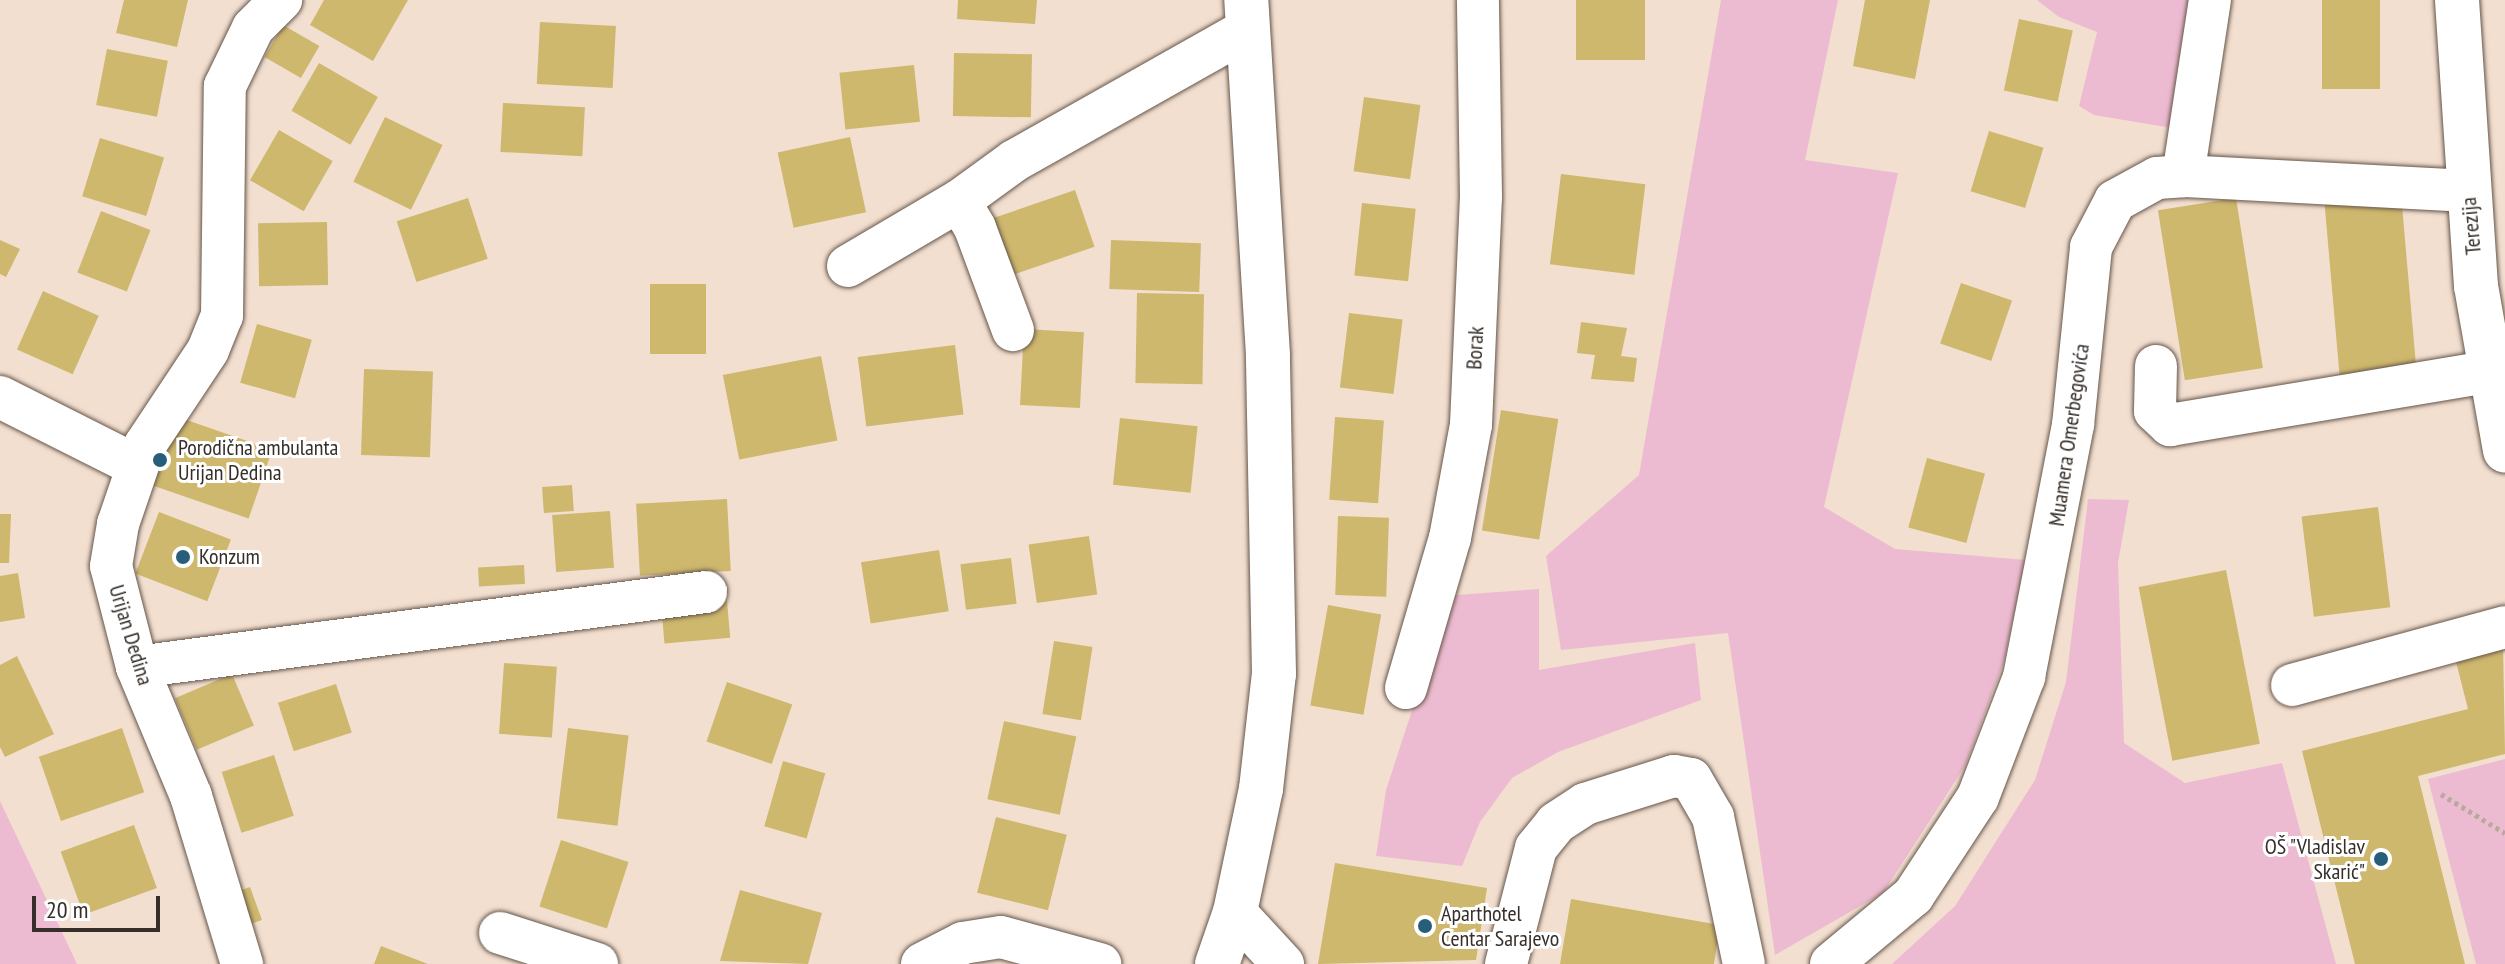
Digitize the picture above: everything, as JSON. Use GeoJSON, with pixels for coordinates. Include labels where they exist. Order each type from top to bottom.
{"type":"FeatureCollection","features":[{"type":"Feature","properties":{"kind":"main road","name":"Terezija"},"geometry":{"type":"LineString","coordinates":[[2457,0],[2467,191],[2505,450]]}},
{"type":"Feature","properties":{"kind":"main road"},"geometry":{"type":"LineString","coordinates":[[1217,964],[1235,912],[1261,789],[1274,674],[1268,355],[1245,15]]}},
{"type":"Feature","properties":{"kind":"street","name":"Urijan Dedina"},"geometry":{"type":"LineString","coordinates":[[242,964],[191,796],[137,667],[111,566],[118,524],[137,466],[167,407],[208,350],[222,316],[225,86],[253,28],[281,0]]}},
{"type":"Feature","properties":{"kind":"street","name":"Borak"},"geometry":{"type":"LineString","coordinates":[[1406,688],[1450,538],[1471,425],[1481,197],[1478,0]]}},
{"type":"Feature","properties":{"kind":"street"},"geometry":{"type":"LineString","coordinates":[[2183,176],[2210,0]]}},
{"type":"Feature","properties":{"kind":"street"},"geometry":{"type":"LineString","coordinates":[[848,266],[959,201],[1014,161],[1245,15]]}},
{"type":"Feature","properties":{"kind":"street","name":"Muamera Omerbegovića"},"geometry":{"type":"LineString","coordinates":[[1831,964],[1913,896],[1978,797],[2024,677],[2049,567],[2073,425],[2091,247],[2115,201],[2157,178],[2183,176],[2467,191]]}},
{"type":"Feature","properties":{"kind":"street"},"geometry":{"type":"LineString","coordinates":[[959,201],[975,228],[1013,330]]}},
{"type":"Feature","properties":{"kind":"street"},"geometry":{"type":"LineString","coordinates":[[2156,366],[2155,411],[2170,425],[2196,424],[2491,371]]}},
{"type":"Feature","properties":{"kind":"street"},"geometry":{"type":"LineString","coordinates":[[0,397],[137,466]]}},
{"type":"Feature","properties":{"kind":"street"},"geometry":{"type":"LineString","coordinates":[[137,667],[706,592]]}},
{"type":"Feature","properties":{"kind":"street"},"geometry":{"type":"LineString","coordinates":[[2292,685],[2505,627]]}},
{"type":"Feature","properties":{"kind":"street"},"geometry":{"type":"LineString","coordinates":[[1506,964],[1536,848],[1556,823],[1585,804],[1674,776],[1691,779],[1713,817],[1744,964]]}},
{"type":"Feature","properties":{"kind":"street"},"geometry":{"type":"LineString","coordinates":[[1235,912],[1280,962]]}},
{"type":"Feature","properties":{"kind":"street"},"geometry":{"type":"LineString","coordinates":[[500,933],[597,964]]}},
{"type":"Feature","properties":{"kind":"street"},"geometry":{"type":"LineString","coordinates":[[922,964],[963,943],[1001,937],[1100,964]]}},
{"type":"Feature","properties":{"kind":"path"},"geometry":{"type":"LineString","coordinates":[[2441,794],[2505,833]]}},
{"type":"Feature","properties":{"kind":"shaded area"},"geometry":{"type":"Polygon","coordinates":[[[1721,0],[1838,0],[1805,160],[1898,173],[1824,507],[1895,549],[2026,560],[2004,661],[1965,766],[1883,893],[1775,955],[1728,633],[1561,650],[1546,556],[1639,475],[1721,0]]]}},
{"type":"Feature","properties":{"kind":"shaded area"},"geometry":{"type":"Polygon","coordinates":[[[2037,0],[2188,0],[2194,41],[2172,128],[2094,115],[2079,106],[2097,32],[2059,17],[2037,0]]]}},
{"type":"Feature","properties":{"kind":"shaded area"},"geometry":{"type":"Polygon","coordinates":[[[2088,499],[2129,500],[2118,563],[2124,743],[2185,783],[2282,763],[2336,964],[1892,964],[1955,906],[2035,780],[2066,682],[2088,499]]]}},
{"type":"Feature","properties":{"kind":"shaded area"},"geometry":{"type":"Polygon","coordinates":[[[1539,589],[1539,670],[1695,643],[1701,700],[1558,752],[1512,778],[1480,822],[1462,866],[1376,856],[1386,790],[1435,640],[1443,596],[1539,589]]]}},
{"type":"Feature","properties":{"kind":"shaded area"},"geometry":{"type":"Polygon","coordinates":[[[2505,759],[2505,964],[2476,964],[2428,779],[2505,759]]]}},
{"type":"Feature","properties":{"kind":"shaded area"},"geometry":{"type":"Polygon","coordinates":[[[0,801],[77,964],[0,964],[0,801]]]}},
{"type":"Feature","properties":{"kind":"building"},"geometry":{"type":"Polygon","coordinates":[[[124,0],[188,0],[177,47],[116,33],[124,0]]]}},
{"type":"Feature","properties":{"kind":"building"},"geometry":{"type":"Polygon","coordinates":[[[324,0],[408,0],[373,61],[310,25],[324,0]]]}},
{"type":"Feature","properties":{"kind":"building"},"geometry":{"type":"Polygon","coordinates":[[[958,0],[1037,0],[1035,24],[957,19],[958,0]]]}},
{"type":"Feature","properties":{"kind":"building"},"geometry":{"type":"Polygon","coordinates":[[[1576,0],[1645,0],[1645,60],[1576,60],[1576,0]]]}},
{"type":"Feature","properties":{"kind":"building"},"geometry":{"type":"Polygon","coordinates":[[[1865,0],[1930,0],[1915,79],[1853,66],[1865,0]]]}},
{"type":"Feature","properties":{"kind":"building"},"geometry":{"type":"Polygon","coordinates":[[[2322,0],[2380,0],[2380,89],[2322,89],[2322,0]]]}},
{"type":"Feature","properties":{"kind":"building"},"geometry":{"type":"Polygon","coordinates":[[[2019,19],[2073,30],[2058,102],[2004,90],[2019,19]]]}},
{"type":"Feature","properties":{"kind":"building"},"geometry":{"type":"Polygon","coordinates":[[[540,22],[616,26],[613,88],[537,84],[540,22]]]}},
{"type":"Feature","properties":{"kind":"building"},"geometry":{"type":"Polygon","coordinates":[[[283,25],[319,46],[301,78],[264,57],[283,25]]]}},
{"type":"Feature","properties":{"kind":"building"},"geometry":{"type":"Polygon","coordinates":[[[107,49],[168,61],[157,117],[96,105],[107,49]]]}},
{"type":"Feature","properties":{"kind":"building"},"geometry":{"type":"Polygon","coordinates":[[[954,53],[1032,54],[1031,117],[953,116],[954,53]]]}},
{"type":"Feature","properties":{"kind":"building"},"geometry":{"type":"Polygon","coordinates":[[[319,63],[378,97],[350,145],[292,111],[319,63]]]}},
{"type":"Feature","properties":{"kind":"building"},"geometry":{"type":"Polygon","coordinates":[[[914,65],[920,122],[845,130],[839,73],[914,65]]]}},
{"type":"Feature","properties":{"kind":"building"},"geometry":{"type":"Polygon","coordinates":[[[1364,97],[1420,105],[1410,179],[1354,171],[1364,97]]]}},
{"type":"Feature","properties":{"kind":"building"},"geometry":{"type":"Polygon","coordinates":[[[503,103],[585,107],[582,156],[500,152],[503,103]]]}},
{"type":"Feature","properties":{"kind":"building"},"geometry":{"type":"Polygon","coordinates":[[[385,117],[443,145],[411,210],[353,182],[385,117]]]}},
{"type":"Feature","properties":{"kind":"building"},"geometry":{"type":"Polygon","coordinates":[[[279,130],[333,161],[304,211],[250,180],[279,130]]]}},
{"type":"Feature","properties":{"kind":"building"},"geometry":{"type":"Polygon","coordinates":[[[1989,131],[2044,148],[2025,208],[1971,191],[1989,131]]]}},
{"type":"Feature","properties":{"kind":"building"},"geometry":{"type":"Polygon","coordinates":[[[850,137],[866,212],[794,228],[778,152],[850,137]]]}},
{"type":"Feature","properties":{"kind":"building"},"geometry":{"type":"Polygon","coordinates":[[[100,138],[164,158],[146,216],[82,196],[100,138]]]}},
{"type":"Feature","properties":{"kind":"building"},"geometry":{"type":"Polygon","coordinates":[[[1561,174],[1645,184],[1634,275],[1550,264],[1561,174]]]}},
{"type":"Feature","properties":{"kind":"building"},"geometry":{"type":"Polygon","coordinates":[[[1075,190],[1095,247],[1006,277],[986,221],[1075,190]]]}},
{"type":"Feature","properties":{"kind":"building"},"geometry":{"type":"Polygon","coordinates":[[[2401,194],[2417,378],[2340,385],[2324,201],[2401,194]]]}},
{"type":"Feature","properties":{"kind":"building"},"geometry":{"type":"Polygon","coordinates":[[[468,198],[488,259],[416,282],[397,221],[468,198]]]}},
{"type":"Feature","properties":{"kind":"building"},"geometry":{"type":"Polygon","coordinates":[[[2236,198],[2263,368],[2185,380],[2158,210],[2236,198]]]}},
{"type":"Feature","properties":{"kind":"building"},"geometry":{"type":"Polygon","coordinates":[[[1362,203],[1416,209],[1408,281],[1354,276],[1362,203]]]}},
{"type":"Feature","properties":{"kind":"building"},"geometry":{"type":"Polygon","coordinates":[[[101,211],[150,230],[127,292],[77,273],[101,211]]]}},
{"type":"Feature","properties":{"kind":"building"},"geometry":{"type":"Polygon","coordinates":[[[327,222],[328,285],[259,286],[258,223],[327,222]]]}},
{"type":"Feature","properties":{"kind":"building"},"geometry":{"type":"Polygon","coordinates":[[[0,240],[20,249],[6,277],[0,274],[0,240]]]}},
{"type":"Feature","properties":{"kind":"building"},"geometry":{"type":"Polygon","coordinates":[[[1111,240],[1201,243],[1199,292],[1109,289],[1111,240]]]}},
{"type":"Feature","properties":{"kind":"building"},"geometry":{"type":"Polygon","coordinates":[[[1961,283],[2012,301],[1991,361],[1940,344],[1961,283]]]}},
{"type":"Feature","properties":{"kind":"building"},"geometry":{"type":"Polygon","coordinates":[[[650,284],[706,284],[706,354],[650,354],[650,284]]]}},
{"type":"Feature","properties":{"kind":"building"},"geometry":{"type":"Polygon","coordinates":[[[43,291],[99,316],[73,374],[17,349],[43,291]]]}},
{"type":"Feature","properties":{"kind":"building"},"geometry":{"type":"Polygon","coordinates":[[[1137,293],[1204,294],[1202,384],[1135,383],[1137,293]]]}},
{"type":"Feature","properties":{"kind":"building"},"geometry":{"type":"Polygon","coordinates":[[[1349,313],[1403,320],[1393,394],[1340,387],[1349,313]]]}},
{"type":"Feature","properties":{"kind":"building"},"geometry":{"type":"Polygon","coordinates":[[[1581,322],[1627,328],[1621,356],[1637,358],[1634,382],[1591,379],[1595,355],[1577,353],[1581,322]]]}},
{"type":"Feature","properties":{"kind":"building"},"geometry":{"type":"Polygon","coordinates":[[[257,324],[312,340],[295,398],[240,383],[257,324]]]}},
{"type":"Feature","properties":{"kind":"building"},"geometry":{"type":"Polygon","coordinates":[[[1024,329],[1084,332],[1080,408],[1020,405],[1024,329]]]}},
{"type":"Feature","properties":{"kind":"building"},"geometry":{"type":"Polygon","coordinates":[[[955,345],[964,414],[866,426],[858,357],[955,345]]]}},
{"type":"Feature","properties":{"kind":"building"},"geometry":{"type":"Polygon","coordinates":[[[821,356],[837,440],[739,460],[723,375],[821,356]]]}},
{"type":"Feature","properties":{"kind":"building"},"geometry":{"type":"Polygon","coordinates":[[[364,369],[433,371],[430,457],[361,455],[364,369]]]}},
{"type":"Feature","properties":{"kind":"building"},"geometry":{"type":"Polygon","coordinates":[[[1501,410],[1558,419],[1539,540],[1482,530],[1501,410]]]}},
{"type":"Feature","properties":{"kind":"building"},"geometry":{"type":"Polygon","coordinates":[[[175,416],[272,450],[249,519],[151,485],[175,416]]]}},
{"type":"Feature","properties":{"kind":"building"},"geometry":{"type":"Polygon","coordinates":[[[1335,417],[1384,420],[1378,503],[1329,500],[1335,417]]]}},
{"type":"Feature","properties":{"kind":"building"},"geometry":{"type":"Polygon","coordinates":[[[1120,418],[1198,426],[1191,493],[1113,485],[1120,418]]]}},
{"type":"Feature","properties":{"kind":"building"},"geometry":{"type":"Polygon","coordinates":[[[1927,458],[1985,474],[1966,543],[1908,528],[1927,458]]]}},
{"type":"Feature","properties":{"kind":"building"},"geometry":{"type":"Polygon","coordinates":[[[572,485],[574,511],[544,513],[542,487],[572,485]]]}},
{"type":"Feature","properties":{"kind":"building"},"geometry":{"type":"Polygon","coordinates":[[[727,499],[731,571],[640,576],[636,504],[727,499]]]}},
{"type":"Feature","properties":{"kind":"building"},"geometry":{"type":"Polygon","coordinates":[[[2378,507],[2390,607],[2314,617],[2302,516],[2378,507]]]}},
{"type":"Feature","properties":{"kind":"building"},"geometry":{"type":"Polygon","coordinates":[[[610,511],[614,568],[556,572],[552,515],[610,511]]]}},
{"type":"Feature","properties":{"kind":"building","name":"Konzum"},"geometry":{"type":"Polygon","coordinates":[[[159,512],[231,540],[207,601],[135,574],[159,512]]]}},
{"type":"Feature","properties":{"kind":"building"},"geometry":{"type":"Polygon","coordinates":[[[0,514],[11,514],[9,563],[0,563],[0,514]]]}},
{"type":"Feature","properties":{"kind":"building"},"geometry":{"type":"Polygon","coordinates":[[[1338,516],[1389,518],[1386,597],[1335,595],[1338,516]]]}},
{"type":"Feature","properties":{"kind":"building"},"geometry":{"type":"Polygon","coordinates":[[[1089,536],[1097,594],[1037,603],[1029,544],[1089,536]]]}},
{"type":"Feature","properties":{"kind":"building"},"geometry":{"type":"Polygon","coordinates":[[[939,550],[949,611],[871,624],[861,562],[939,550]]]}},
{"type":"Feature","properties":{"kind":"building"},"geometry":{"type":"Polygon","coordinates":[[[1011,558],[1017,604],[966,610],[960,564],[1011,558]]]}},
{"type":"Feature","properties":{"kind":"building"},"geometry":{"type":"Polygon","coordinates":[[[524,565],[525,584],[479,586],[478,567],[524,565]]]}},
{"type":"Feature","properties":{"kind":"building"},"geometry":{"type":"Polygon","coordinates":[[[2226,570],[2260,744],[2172,761],[2139,587],[2226,570]]]}},
{"type":"Feature","properties":{"kind":"building"},"geometry":{"type":"Polygon","coordinates":[[[18,573],[25,618],[0,622],[0,576],[18,573]]]}},
{"type":"Feature","properties":{"kind":"building"},"geometry":{"type":"Polygon","coordinates":[[[727,601],[730,638],[664,644],[661,607],[727,601]]]}},
{"type":"Feature","properties":{"kind":"building"},"geometry":{"type":"Polygon","coordinates":[[[1328,605],[1381,614],[1363,715],[1310,705],[1328,605]]]}},
{"type":"Feature","properties":{"kind":"building"},"geometry":{"type":"Polygon","coordinates":[[[1054,641],[1093,647],[1081,720],[1042,714],[1054,641]]]}},
{"type":"Feature","properties":{"kind":"building"},"geometry":{"type":"Polygon","coordinates":[[[2503,642],[2505,754],[2418,776],[2465,964],[2355,964],[2302,751],[2468,709],[2454,654],[2503,642]]]}},
{"type":"Feature","properties":{"kind":"building"},"geometry":{"type":"Polygon","coordinates":[[[17,656],[54,734],[5,757],[0,747],[0,665],[17,656]]]}},
{"type":"Feature","properties":{"kind":"building"},"geometry":{"type":"Polygon","coordinates":[[[504,663],[557,667],[552,738],[499,734],[504,663]]]}},
{"type":"Feature","properties":{"kind":"building"},"geometry":{"type":"Polygon","coordinates":[[[232,674],[254,726],[197,750],[175,698],[232,674]]]}},
{"type":"Feature","properties":{"kind":"building"},"geometry":{"type":"Polygon","coordinates":[[[727,682],[792,704],[772,764],[706,742],[727,682]]]}},
{"type":"Feature","properties":{"kind":"building"},"geometry":{"type":"Polygon","coordinates":[[[336,684],[352,733],[294,751],[278,703],[336,684]]]}},
{"type":"Feature","properties":{"kind":"building"},"geometry":{"type":"Polygon","coordinates":[[[1004,721],[1076,736],[1060,815],[987,799],[1004,721]]]}},
{"type":"Feature","properties":{"kind":"building"},"geometry":{"type":"Polygon","coordinates":[[[122,728],[144,792],[61,821],[39,757],[122,728]]]}},
{"type":"Feature","properties":{"kind":"building"},"geometry":{"type":"Polygon","coordinates":[[[568,728],[629,735],[617,826],[557,818],[568,728]]]}},
{"type":"Feature","properties":{"kind":"building"},"geometry":{"type":"Polygon","coordinates":[[[274,755],[294,816],[241,833],[222,772],[274,755]]]}},
{"type":"Feature","properties":{"kind":"building"},"geometry":{"type":"Polygon","coordinates":[[[783,761],[825,773],[807,838],[764,826],[783,761]]]}},
{"type":"Feature","properties":{"kind":"building"},"geometry":{"type":"Polygon","coordinates":[[[996,817],[1067,835],[1048,910],[977,893],[996,817]]]}},
{"type":"Feature","properties":{"kind":"building"},"geometry":{"type":"Polygon","coordinates":[[[134,825],[157,888],[84,915],[61,852],[134,825]]]}},
{"type":"Feature","properties":{"kind":"building"},"geometry":{"type":"Polygon","coordinates":[[[561,840],[629,862],[607,929],[539,907],[561,840]]]}},
{"type":"Feature","properties":{"kind":"building"},"geometry":{"type":"Polygon","coordinates":[[[1335,863],[1487,888],[1476,960],[1318,964],[1335,863]]]}},
{"type":"Feature","properties":{"kind":"building"},"geometry":{"type":"Polygon","coordinates":[[[250,887],[262,920],[243,927],[231,894],[250,887]]]}},
{"type":"Feature","properties":{"kind":"building"},"geometry":{"type":"Polygon","coordinates":[[[740,890],[822,913],[808,964],[720,961],[740,890]]]}},
{"type":"Feature","properties":{"kind":"building"},"geometry":{"type":"Polygon","coordinates":[[[1571,899],[1720,925],[1714,964],[1560,964],[1571,899]]]}},
{"type":"Feature","properties":{"kind":"building"},"geometry":{"type":"Polygon","coordinates":[[[381,946],[428,964],[374,964],[381,946]]]}},
{"type":"Feature","properties":{"kind":"place","name":"Porodična ambulanta Urijan Dedina"},"geometry":{"type":"Point","coordinates":[160,460]}},
{"type":"Feature","properties":{"kind":"place","name":"Konzum"},"geometry":{"type":"Point","coordinates":[183,557]}},
{"type":"Feature","properties":{"kind":"place","name":"OŠ \"Vladislav Skarić\""},"geometry":{"type":"Point","coordinates":[2381,859]}},
{"type":"Feature","properties":{"kind":"place","name":"Aparthotel Centar Sarajevo"},"geometry":{"type":"Point","coordinates":[1425,926]}}]}
